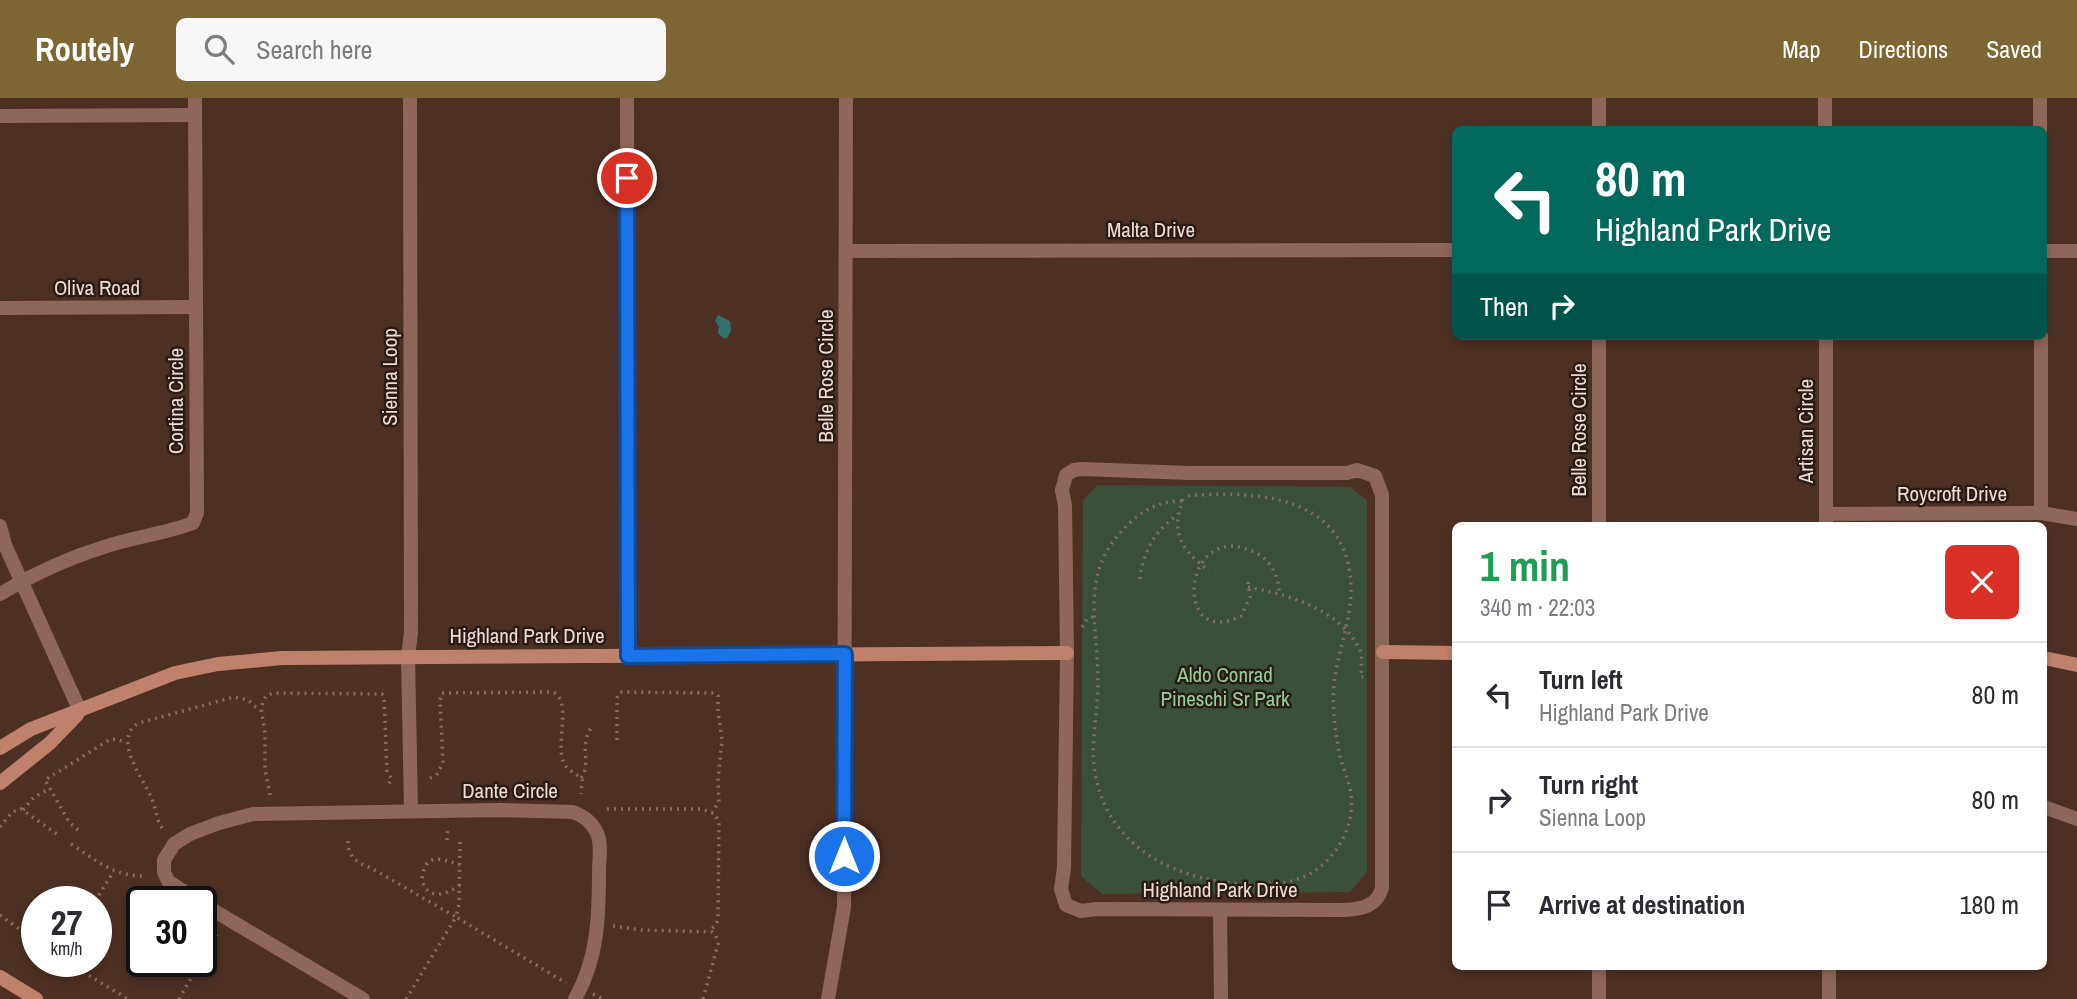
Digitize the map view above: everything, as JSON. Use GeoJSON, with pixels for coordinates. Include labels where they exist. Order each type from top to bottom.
{"type":"FeatureCollection","features":[{"type":"Feature","properties":{"kind":"street","name":"Cortina Circle"},"geometry":{"type":"LineString","coordinates":[[0,594],[22,581],[103,547],[175,530],[193,523],[197,513],[195,98]]}},
{"type":"Feature","properties":{"kind":"street","name":"Sienna Loop"},"geometry":{"type":"LineString","coordinates":[[408,656],[411,633],[410,98]]}},
{"type":"Feature","properties":{"kind":"street"},"geometry":{"type":"LineString","coordinates":[[627,98],[628,656]]}},
{"type":"Feature","properties":{"kind":"street","name":"Belle Rose Circle"},"geometry":{"type":"LineString","coordinates":[[828,999],[844,907],[846,98]]}},
{"type":"Feature","properties":{"kind":"street"},"geometry":{"type":"LineString","coordinates":[[1599,98],[1599,126]]}},
{"type":"Feature","properties":{"kind":"street"},"geometry":{"type":"LineString","coordinates":[[1825,98],[1825,126]]}},
{"type":"Feature","properties":{"kind":"street"},"geometry":{"type":"LineString","coordinates":[[2040,98],[2040,126]]}},
{"type":"Feature","properties":{"kind":"street"},"geometry":{"type":"LineString","coordinates":[[0,116],[195,115]]}},
{"type":"Feature","properties":{"kind":"street","name":"Malta Drive"},"geometry":{"type":"LineString","coordinates":[[846,251],[1452,250]]}},
{"type":"Feature","properties":{"kind":"street"},"geometry":{"type":"LineString","coordinates":[[2047,251],[2077,251]]}},
{"type":"Feature","properties":{"kind":"street","name":"Oliva Road"},"geometry":{"type":"LineString","coordinates":[[0,309],[195,307]]}},
{"type":"Feature","properties":{"kind":"street","name":"Belle Rose Circle"},"geometry":{"type":"LineString","coordinates":[[1599,340],[1599,522]]}},
{"type":"Feature","properties":{"kind":"street","name":"Artisan Circle"},"geometry":{"type":"LineString","coordinates":[[1826,340],[1826,519]]}},
{"type":"Feature","properties":{"kind":"street"},"geometry":{"type":"LineString","coordinates":[[2041,340],[2041,513]]}},
{"type":"Feature","properties":{"kind":"street","name":"Highland Park Drive"},"geometry":{"type":"LineString","coordinates":[[1082,469],[1189,473],[1357,470],[1375,476],[1382,495],[1382,873],[1380,895],[1362,909],[1081,911],[1066,905],[1061,889],[1064,868],[1067,653],[1065,506],[1062,490],[1066,475],[1082,469]]}},
{"type":"Feature","properties":{"kind":"street","name":"Roycroft Drive"},"geometry":{"type":"LineString","coordinates":[[1826,519],[2041,513],[2077,519]]}},
{"type":"Feature","properties":{"kind":"street"},"geometry":{"type":"LineString","coordinates":[[0,526],[5,545],[80,711]]}},
{"type":"Feature","properties":{"kind":"street"},"geometry":{"type":"LineString","coordinates":[[1383,652],[1452,653]]}},
{"type":"Feature","properties":{"kind":"street","name":"Highland Park Drive"},"geometry":{"type":"LineString","coordinates":[[0,748],[31,729],[175,673],[218,664],[282,658],[1067,653]]}},
{"type":"Feature","properties":{"kind":"street"},"geometry":{"type":"LineString","coordinates":[[408,656],[411,811]]}},
{"type":"Feature","properties":{"kind":"street"},"geometry":{"type":"LineString","coordinates":[[2047,659],[2077,665]]}},
{"type":"Feature","properties":{"kind":"street","name":"Highland Park Drive"},"geometry":{"type":"LineString","coordinates":[[0,783],[50,743],[80,711]]}},
{"type":"Feature","properties":{"kind":"street"},"geometry":{"type":"LineString","coordinates":[[2047,808],[2077,818]]}},
{"type":"Feature","properties":{"kind":"street","name":"Dante Circle"},"geometry":{"type":"LineString","coordinates":[[174,886],[164,872],[164,860],[169,849],[190,834],[219,822],[253,814],[411,811],[568,811],[579,814],[589,821],[599,842],[599,918],[593,956],[575,999]]}},
{"type":"Feature","properties":{"kind":"street"},"geometry":{"type":"LineString","coordinates":[[1220,910],[1221,999]]}},
{"type":"Feature","properties":{"kind":"street","name":"Dante Circle"},"geometry":{"type":"LineString","coordinates":[[217,912],[363,999]]}},
{"type":"Feature","properties":{"kind":"street"},"geometry":{"type":"LineString","coordinates":[[1599,970],[1599,999]]}},
{"type":"Feature","properties":{"kind":"street"},"geometry":{"type":"LineString","coordinates":[[1829,970],[1829,999]]}},
{"type":"Feature","properties":{"kind":"street"},"geometry":{"type":"LineString","coordinates":[[0,977],[36,999]]}},
{"type":"Feature","properties":{"kind":"path"},"geometry":{"type":"LineString","coordinates":[[1189,473],[1178,515],[1182,543],[1192,558],[1209,571]]}},
{"type":"Feature","properties":{"kind":"path"},"geometry":{"type":"LineString","coordinates":[[1221,494],[1261,497],[1296,504],[1314,512],[1332,530],[1345,553],[1351,594],[1347,633],[1336,674],[1334,702],[1338,747],[1350,787],[1350,817],[1345,836],[1326,862],[1306,876],[1283,883],[1222,883],[1183,874],[1155,861],[1126,838],[1107,811],[1096,778],[1093,757],[1098,683],[1093,617],[1097,572],[1117,536],[1141,513],[1152,506],[1183,498],[1221,494]]}},
{"type":"Feature","properties":{"kind":"path"},"geometry":{"type":"LineString","coordinates":[[1140,579],[1142,561],[1153,539],[1178,515]]}},
{"type":"Feature","properties":{"kind":"path"},"geometry":{"type":"LineString","coordinates":[[1279,593],[1276,576],[1269,563],[1246,548],[1229,547],[1210,553],[1200,564],[1193,582],[1194,599],[1199,611],[1211,621],[1231,621],[1241,616],[1248,603],[1248,585],[1279,593],[1319,610],[1347,633],[1361,652],[1363,677]]}},
{"type":"Feature","properties":{"kind":"path"},"geometry":{"type":"LineString","coordinates":[[1080,633],[1087,619],[1093,617]]}},
{"type":"Feature","properties":{"kind":"path"},"geometry":{"type":"LineString","coordinates":[[1089,649],[1095,650]]}},
{"type":"Feature","properties":{"kind":"path"},"geometry":{"type":"LineString","coordinates":[[430,778],[437,774],[443,763],[440,700],[444,691],[553,692],[563,704],[560,739],[562,757],[567,768],[581,778],[581,794]]}},
{"type":"Feature","properties":{"kind":"path"},"geometry":{"type":"LineString","coordinates":[[617,740],[617,698],[622,691],[715,692],[718,696],[722,747],[718,780],[719,802],[712,812]]}},
{"type":"Feature","properties":{"kind":"path"},"geometry":{"type":"LineString","coordinates":[[270,796],[265,769],[262,713],[264,697],[273,693],[382,694],[385,709],[386,768],[392,779],[388,785],[390,787]]}},
{"type":"Feature","properties":{"kind":"path"},"geometry":{"type":"LineString","coordinates":[[162,828],[128,745],[129,732],[139,723],[237,696],[248,700],[262,713]]}},
{"type":"Feature","properties":{"kind":"path"},"geometry":{"type":"LineString","coordinates":[[581,778],[585,771],[586,736],[592,727]]}},
{"type":"Feature","properties":{"kind":"path"},"geometry":{"type":"LineString","coordinates":[[78,830],[69,822],[49,789],[45,782],[47,777],[109,740],[117,739],[128,745]]}},
{"type":"Feature","properties":{"kind":"path"},"geometry":{"type":"LineString","coordinates":[[23,810],[34,797],[49,789]]}},
{"type":"Feature","properties":{"kind":"path"},"geometry":{"type":"LineString","coordinates":[[607,809],[702,809],[717,816],[718,916],[715,926],[708,931]]}},
{"type":"Feature","properties":{"kind":"path"},"geometry":{"type":"LineString","coordinates":[[0,827],[14,810],[23,810],[57,834]]}},
{"type":"Feature","properties":{"kind":"path"},"geometry":{"type":"LineString","coordinates":[[447,840],[448,826]]}},
{"type":"Feature","properties":{"kind":"path"},"geometry":{"type":"LineString","coordinates":[[348,841],[350,854],[357,862],[371,867],[566,984]]}},
{"type":"Feature","properties":{"kind":"path"},"geometry":{"type":"LineString","coordinates":[[406,999],[456,917],[459,904],[460,841]]}},
{"type":"Feature","properties":{"kind":"path"},"geometry":{"type":"LineString","coordinates":[[71,845],[102,866],[144,876]]}},
{"type":"Feature","properties":{"kind":"path"},"geometry":{"type":"LineString","coordinates":[[460,865],[442,858],[434,859],[425,865],[422,880],[426,889],[438,894],[447,894],[460,885]]}},
{"type":"Feature","properties":{"kind":"path"},"geometry":{"type":"LineString","coordinates":[[104,886],[114,871]]}},
{"type":"Feature","properties":{"kind":"path"},"geometry":{"type":"LineString","coordinates":[[1222,883],[1227,889],[1239,894],[1251,889],[1255,884]]}},
{"type":"Feature","properties":{"kind":"path"},"geometry":{"type":"LineString","coordinates":[[0,915],[21,930]]}},
{"type":"Feature","properties":{"kind":"path"},"geometry":{"type":"LineString","coordinates":[[613,926],[641,930],[708,931],[716,936],[718,944],[703,999]]}},
{"type":"Feature","properties":{"kind":"path"},"geometry":{"type":"LineString","coordinates":[[92,977],[128,999]]}},
{"type":"Feature","properties":{"kind":"path"},"geometry":{"type":"LineString","coordinates":[[179,999],[191,977]]}},
{"type":"Feature","properties":{"kind":"path"},"geometry":{"type":"LineString","coordinates":[[593,994],[603,999]]}},
{"type":"Feature","properties":{"kind":"green space","name":"Aldo Conrad Pineschi Sr Park"},"geometry":{"type":"Polygon","coordinates":[[[1098,485],[1350,487],[1367,500],[1367,872],[1350,892],[1102,894],[1081,876],[1083,500],[1098,485]]]}},
{"type":"Feature","properties":{"kind":"water"},"geometry":{"type":"Polygon","coordinates":[[[718,315],[730,321],[731,331],[727,338],[718,333],[719,327],[715,321],[718,315]]]}},
{"type":"Feature","properties":{"kind":"route"},"geometry":{"type":"LineString","coordinates":[[627,178],[628,656],[845,654],[844,856]]}}]}
